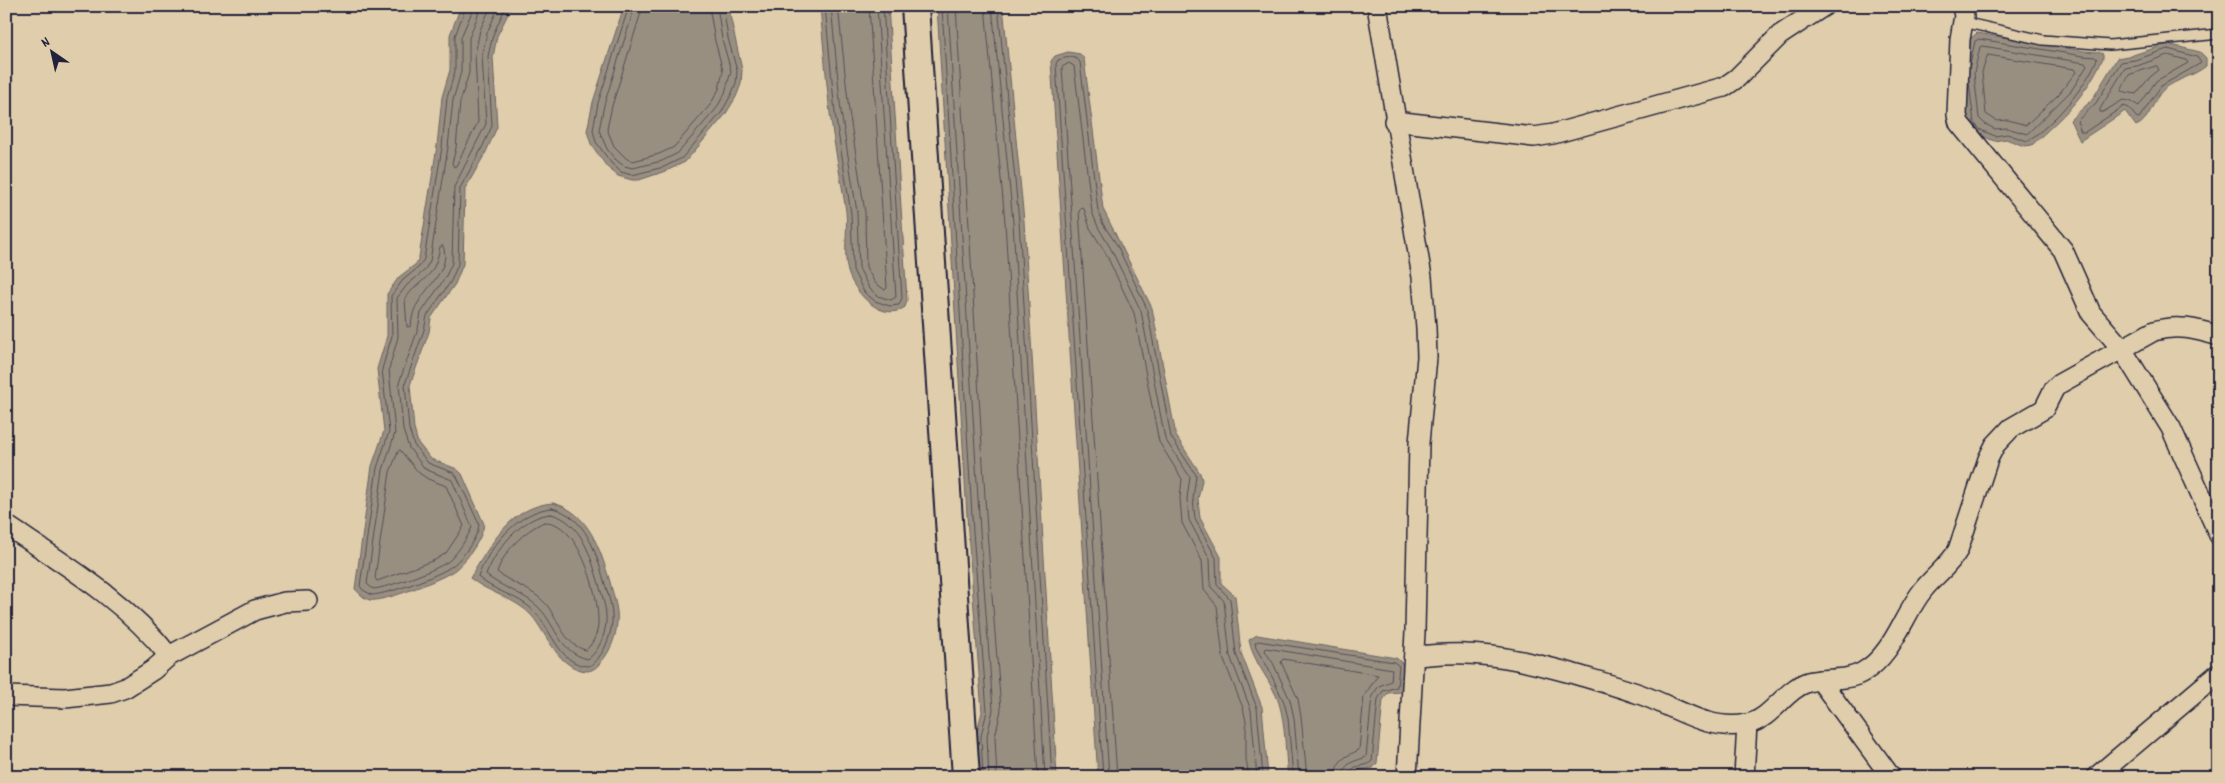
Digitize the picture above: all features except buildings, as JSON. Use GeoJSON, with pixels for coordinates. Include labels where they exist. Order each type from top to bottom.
{"type":"FeatureCollection","features":[{"type":"Feature","properties":{"kind":"street"},"geometry":{"type":"LineString","coordinates":[[915,6],[966,777]]}},
{"type":"Feature","properties":{"kind":"street"},"geometry":{"type":"LineString","coordinates":[[1377,6],[1394,121],[1422,277],[1426,328],[1427,357],[1419,443],[1414,656],[1407,777]]}},
{"type":"Feature","properties":{"kind":"street"},"geometry":{"type":"LineString","coordinates":[[1394,121],[1520,136],[1534,136],[1563,131],[1724,87],[1737,78],[1780,35],[1824,6]]}},
{"type":"Feature","properties":{"kind":"street"},"geometry":{"type":"LineString","coordinates":[[1962,14],[1957,115],[1959,123],[2054,237],[2070,263],[2080,292],[2091,313],[2122,349],[2171,428],[2219,535]]}},
{"type":"Feature","properties":{"kind":"street"},"geometry":{"type":"LineString","coordinates":[[1414,656],[1466,654],[1507,658],[1571,673],[1639,694],[1704,722],[1725,726],[1747,724],[1768,713],[1795,687],[1820,680],[1849,678],[1863,672],[1875,663],[1923,590],[1958,550],[1988,459],[1995,445],[2005,432],[2044,410],[2054,389],[2060,384],[2154,331],[2176,326],[2219,336]]}},
{"type":"Feature","properties":{"kind":"street"},"geometry":{"type":"LineString","coordinates":[[6,525],[81,576],[150,632],[169,656]]}},
{"type":"Feature","properties":{"kind":"street"},"geometry":{"type":"LineString","coordinates":[[6,696],[65,698],[111,694],[126,688],[153,670],[169,656],[255,610],[285,602],[308,601]]}},
{"type":"Feature","properties":{"kind":"street"},"geometry":{"type":"LineString","coordinates":[[2096,777],[2219,673]]}},
{"type":"Feature","properties":{"kind":"street"},"geometry":{"type":"LineString","coordinates":[[1820,680],[1891,777]]}},
{"type":"Feature","properties":{"kind":"street"},"geometry":{"type":"LineString","coordinates":[[1744,777],[1747,724]]}},
{"type":"Feature","properties":{"kind":"lane"},"geometry":{"type":"LineString","coordinates":[[1962,14],[2043,40],[2110,45],[2219,34]]}},
{"type":"Feature","properties":{"kind":"water"},"geometry":{"type":"Polygon","coordinates":[[[461,6],[512,6],[497,36],[493,57],[497,127],[486,152],[465,189],[463,264],[455,284],[431,318],[429,332],[410,385],[414,429],[418,443],[431,459],[457,469],[462,474],[484,524],[474,548],[465,560],[450,573],[414,589],[387,598],[370,600],[363,597],[355,589],[372,466],[384,431],[377,369],[387,336],[387,294],[399,277],[416,264],[419,257],[437,146],[442,97],[450,70],[450,35],[461,6]]]}},
{"type":"Feature","properties":{"kind":"water"},"geometry":{"type":"Polygon","coordinates":[[[624,6],[728,6],[742,70],[741,84],[736,97],[725,115],[685,162],[639,180],[618,176],[607,167],[591,144],[587,131],[593,102],[624,6]]]}},
{"type":"Feature","properties":{"kind":"water"},"geometry":{"type":"Polygon","coordinates":[[[820,6],[888,6],[907,300],[905,307],[896,311],[887,312],[878,309],[870,303],[856,288],[848,272],[846,257],[846,211],[833,138],[820,6]]]}},
{"type":"Feature","properties":{"kind":"water"},"geometry":{"type":"Polygon","coordinates":[[[937,6],[1003,6],[1024,221],[1057,777],[978,777],[976,735],[982,712],[968,532],[937,6]]]}},
{"type":"Feature","properties":{"kind":"water"},"geometry":{"type":"Polygon","coordinates":[[[1977,33],[2100,52],[2103,54],[2103,58],[2081,96],[2032,145],[2024,146],[2006,139],[1994,141],[1978,134],[1968,122],[1963,72],[1971,38],[1977,33]]]}},
{"type":"Feature","properties":{"kind":"water"},"geometry":{"type":"Polygon","coordinates":[[[2167,44],[2200,52],[2206,58],[2206,66],[2164,89],[2145,119],[2136,126],[2125,111],[2080,141],[2070,120],[2092,100],[2117,58],[2167,44]]]}},
{"type":"Feature","properties":{"kind":"water"},"geometry":{"type":"Polygon","coordinates":[[[1068,52],[1080,54],[1084,59],[1103,209],[1152,308],[1176,436],[1200,473],[1202,480],[1198,499],[1200,518],[1221,557],[1221,583],[1235,596],[1241,653],[1262,707],[1268,777],[1098,777],[1051,61],[1055,56],[1068,52]]]}},
{"type":"Feature","properties":{"kind":"water"},"geometry":{"type":"Polygon","coordinates":[[[553,503],[576,514],[591,534],[602,557],[615,602],[617,613],[616,633],[608,652],[595,668],[589,671],[577,669],[568,664],[554,650],[532,616],[525,610],[470,578],[485,553],[513,520],[525,511],[553,503]]]}},
{"type":"Feature","properties":{"kind":"water"},"geometry":{"type":"Polygon","coordinates":[[[1257,635],[1396,658],[1400,661],[1404,669],[1401,692],[1388,693],[1383,700],[1377,763],[1373,768],[1358,770],[1354,777],[1288,777],[1284,731],[1279,703],[1254,656],[1249,640],[1257,635]]]}}]}
